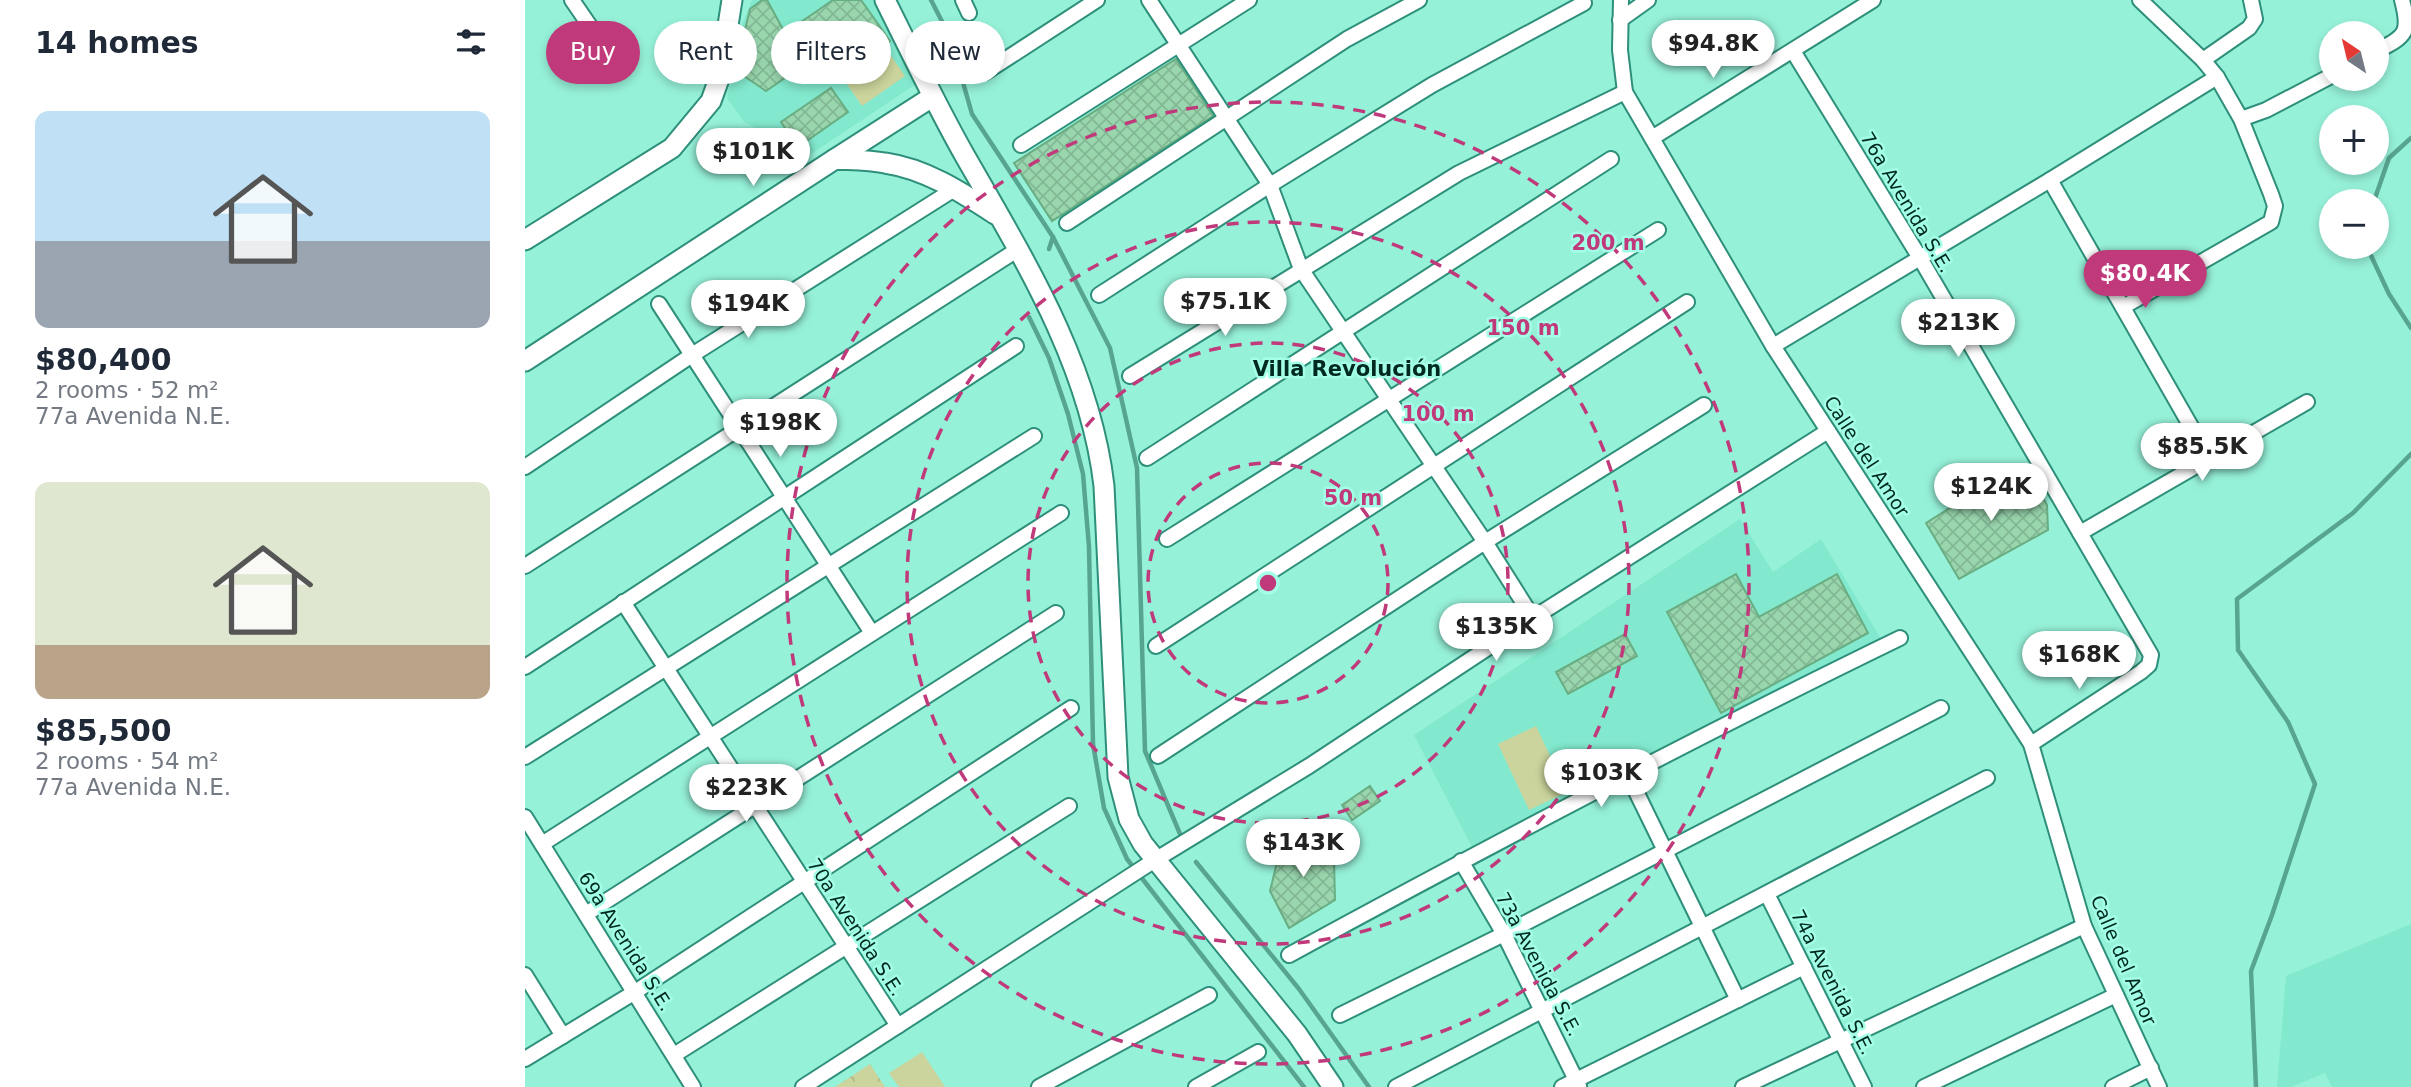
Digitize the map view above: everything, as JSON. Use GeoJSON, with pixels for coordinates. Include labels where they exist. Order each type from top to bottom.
{"type":"FeatureCollection","features":[{"type":"Feature","properties":{"kind":"street"},"geometry":{"type":"LineString","coordinates":[[572,0],[586,21]]}},
{"type":"Feature","properties":{"kind":"street"},"geometry":{"type":"LineString","coordinates":[[885,0],[932,97],[1056,323],[1088,403],[1101,460],[1109,555],[1112,682],[1118,777],[1129,819],[1143,844],[1150,864],[1297,1034],[1333,1087]]}},
{"type":"Feature","properties":{"kind":"street"},"geometry":{"type":"LineString","coordinates":[[1005,60],[1097,0]]}},
{"type":"Feature","properties":{"kind":"street"},"geometry":{"type":"LineString","coordinates":[[1149,0],[1270,185],[1301,269],[1533,618]]}},
{"type":"Feature","properties":{"kind":"street"},"geometry":{"type":"LineString","coordinates":[[1021,145],[1249,0]]}},
{"type":"Feature","properties":{"kind":"street"},"geometry":{"type":"LineString","coordinates":[[1067,223],[1347,39],[1419,0]]}},
{"type":"Feature","properties":{"kind":"street","name":"Calle del Amor"},"geometry":{"type":"LineString","coordinates":[[1621,0],[1625,92],[1773,346],[2031,744],[2084,926],[2159,1087]]}},
{"type":"Feature","properties":{"kind":"street"},"geometry":{"type":"LineString","coordinates":[[1620,20],[1648,0]]}},
{"type":"Feature","properties":{"kind":"street"},"geometry":{"type":"LineString","coordinates":[[1651,138],[1873,0]]}},
{"type":"Feature","properties":{"kind":"street"},"geometry":{"type":"LineString","coordinates":[[2123,307],[2271,222],[2275,206],[2241,119],[2217,77],[2203,60],[2140,0]]}},
{"type":"Feature","properties":{"kind":"street"},"geometry":{"type":"LineString","coordinates":[[2203,60],[2249,28],[2255,19],[2251,0]]}},
{"type":"Feature","properties":{"kind":"street"},"geometry":{"type":"LineString","coordinates":[[2389,45],[2402,38],[2408,29],[2409,19],[2402,0]]}},
{"type":"Feature","properties":{"kind":"street"},"geometry":{"type":"LineString","coordinates":[[525,240],[672,148],[711,101],[720,76],[731,1]]}},
{"type":"Feature","properties":{"kind":"street"},"geometry":{"type":"LineString","coordinates":[[1099,295],[1432,85],[1584,3]]}},
{"type":"Feature","properties":{"kind":"street","name":"76a Avenida S.E."},"geometry":{"type":"LineString","coordinates":[[1793,51],[1920,258],[2151,655],[2149,665],[2031,744]]}},
{"type":"Feature","properties":{"kind":"street"},"geometry":{"type":"LineString","coordinates":[[1773,346],[2217,77]]}},
{"type":"Feature","properties":{"kind":"street"},"geometry":{"type":"LineString","coordinates":[[2241,119],[2266,110],[2319,82]]}},
{"type":"Feature","properties":{"kind":"street"},"geometry":{"type":"LineString","coordinates":[[1130,376],[1459,173],[1625,92]]}},
{"type":"Feature","properties":{"kind":"street"},"geometry":{"type":"LineString","coordinates":[[525,361],[932,97]]}},
{"type":"Feature","properties":{"kind":"street"},"geometry":{"type":"LineString","coordinates":[[835,159],[886,163],[916,170],[956,188],[999,217]]}},
{"type":"Feature","properties":{"kind":"street"},"geometry":{"type":"LineString","coordinates":[[1147,458],[1611,159]]}},
{"type":"Feature","properties":{"kind":"street"},"geometry":{"type":"LineString","coordinates":[[2050,180],[2209,458]]}},
{"type":"Feature","properties":{"kind":"street"},"geometry":{"type":"LineString","coordinates":[[525,467],[692,355],[956,188]]}},
{"type":"Feature","properties":{"kind":"street"},"geometry":{"type":"LineString","coordinates":[[1167,539],[1658,230]]}},
{"type":"Feature","properties":{"kind":"street"},"geometry":{"type":"LineString","coordinates":[[525,566],[1017,250]]}},
{"type":"Feature","properties":{"kind":"street"},"geometry":{"type":"LineString","coordinates":[[1156,646],[1687,303]]}},
{"type":"Feature","properties":{"kind":"street"},"geometry":{"type":"LineString","coordinates":[[659,304],[872,633]]}},
{"type":"Feature","properties":{"kind":"street"},"geometry":{"type":"LineString","coordinates":[[525,667],[1016,346]]}},
{"type":"Feature","properties":{"kind":"street"},"geometry":{"type":"LineString","coordinates":[[2080,533],[2307,402]]}},
{"type":"Feature","properties":{"kind":"street"},"geometry":{"type":"LineString","coordinates":[[1158,756],[1485,542],[1704,405]]}},
{"type":"Feature","properties":{"kind":"street"},"geometry":{"type":"LineString","coordinates":[[803,1087],[1129,877],[1309,766],[1533,618],[1828,431]]}},
{"type":"Feature","properties":{"kind":"street"},"geometry":{"type":"LineString","coordinates":[[525,757],[1034,436]]}},
{"type":"Feature","properties":{"kind":"street"},"geometry":{"type":"LineString","coordinates":[[542,844],[1061,513]]}},
{"type":"Feature","properties":{"kind":"street","name":"70a Avenida S.E."},"geometry":{"type":"LineString","coordinates":[[623,602],[898,1026]]}},
{"type":"Feature","properties":{"kind":"street"},"geometry":{"type":"LineString","coordinates":[[586,914],[1056,613]]}},
{"type":"Feature","properties":{"kind":"street"},"geometry":{"type":"LineString","coordinates":[[1290,955],[1748,712],[1900,638]]}},
{"type":"Feature","properties":{"kind":"street"},"geometry":{"type":"LineString","coordinates":[[525,1059],[635,992],[1070,708]]}},
{"type":"Feature","properties":{"kind":"street"},"geometry":{"type":"LineString","coordinates":[[1341,1015],[1504,934],[1941,708]]}},
{"type":"Feature","properties":{"kind":"street"},"geometry":{"type":"LineString","coordinates":[[1628,775],[1738,1000]]}},
{"type":"Feature","properties":{"kind":"street"},"geometry":{"type":"LineString","coordinates":[[1396,1087],[1987,778]]}},
{"type":"Feature","properties":{"kind":"street"},"geometry":{"type":"LineString","coordinates":[[674,1055],[1069,806]]}},
{"type":"Feature","properties":{"kind":"street","name":"69a Avenida S.E."},"geometry":{"type":"LineString","coordinates":[[525,817],[693,1087]]}},
{"type":"Feature","properties":{"kind":"street","name":"73a Avenida S.E."},"geometry":{"type":"LineString","coordinates":[[1461,862],[1504,934],[1578,1083]]}},
{"type":"Feature","properties":{"kind":"street","name":"74a Avenida S.E."},"geometry":{"type":"LineString","coordinates":[[1767,894],[1864,1087]]}},
{"type":"Feature","properties":{"kind":"street"},"geometry":{"type":"LineString","coordinates":[[1743,1087],[2084,926]]}},
{"type":"Feature","properties":{"kind":"street"},"geometry":{"type":"LineString","coordinates":[[1562,1087],[1578,1083],[1804,967]]}},
{"type":"Feature","properties":{"kind":"street"},"geometry":{"type":"LineString","coordinates":[[525,975],[563,1036]]}},
{"type":"Feature","properties":{"kind":"street"},"geometry":{"type":"LineString","coordinates":[[1039,1087],[1209,995]]}},
{"type":"Feature","properties":{"kind":"street"},"geometry":{"type":"LineString","coordinates":[[1924,1087],[2116,995]]}},
{"type":"Feature","properties":{"kind":"street"},"geometry":{"type":"LineString","coordinates":[[1196,1087],[1258,1052]]}},
{"type":"Feature","properties":{"kind":"street"},"geometry":{"type":"LineString","coordinates":[[2113,1087],[2151,1068]]}},
{"type":"Feature","properties":{"kind":"shaded area"},"geometry":{"type":"Polygon","coordinates":[[[752,0],[874,0],[884,21],[771,21],[771,84],[891,84],[891,34],[905,62],[905,84],[916,84],[787,170],[756,128],[744,122],[727,98],[730,84],[757,84],[757,21],[743,21],[752,0]]]}},
{"type":"Feature","properties":{"kind":"shaded area"},"geometry":{"type":"Polygon","coordinates":[[[1740,519],[1773,572],[1821,539],[1883,642],[1473,849],[1414,735],[1740,519]]]}},
{"type":"Feature","properties":{"kind":"shaded area"},"geometry":{"type":"Polygon","coordinates":[[[2411,924],[2411,1087],[2332,1087],[2325,1073],[2291,1087],[2277,1087],[2286,976],[2411,924]]]}},
{"type":"Feature","properties":{"kind":"green space"},"geometry":{"type":"Polygon","coordinates":[[[891,56],[905,76],[862,106],[847,84],[891,84],[891,56]]]}},
{"type":"Feature","properties":{"kind":"green space"},"geometry":{"type":"Polygon","coordinates":[[[1536,726],[1567,792],[1529,810],[1498,744],[1536,726]]]}},
{"type":"Feature","properties":{"kind":"green space"},"geometry":{"type":"Polygon","coordinates":[[[922,1052],[945,1087],[899,1087],[889,1073],[922,1052]]]}},
{"type":"Feature","properties":{"kind":"green space"},"geometry":{"type":"Polygon","coordinates":[[[870,1064],[885,1087],[835,1087],[870,1064]]]}},
{"type":"Feature","properties":{"kind":"building"},"geometry":{"type":"Polygon","coordinates":[[[762,0],[767,0],[778,21],[771,21],[771,84],[776,84],[766,91],[756,84],[757,21],[747,21],[750,9],[762,0]]]}},
{"type":"Feature","properties":{"kind":"building"},"geometry":{"type":"Polygon","coordinates":[[[833,0],[861,0],[876,21],[802,21],[833,0]]]}},
{"type":"Feature","properties":{"kind":"building"},"geometry":{"type":"Polygon","coordinates":[[[1176,59],[1213,116],[1052,221],[1014,163],[1176,59]]]}},
{"type":"Feature","properties":{"kind":"building"},"geometry":{"type":"Polygon","coordinates":[[[831,88],[848,112],[798,147],[781,122],[831,88]]]}},
{"type":"Feature","properties":{"kind":"building"},"geometry":{"type":"Polygon","coordinates":[[[2011,469],[2033,481],[2047,505],[2048,530],[1959,579],[1926,523],[2011,469]]]}},
{"type":"Feature","properties":{"kind":"building"},"geometry":{"type":"Polygon","coordinates":[[[1736,574],[1759,617],[1837,574],[1868,633],[1721,713],[1667,612],[1736,574]]]}},
{"type":"Feature","properties":{"kind":"building"},"geometry":{"type":"Polygon","coordinates":[[[1625,634],[1637,656],[1568,694],[1556,672],[1625,634]]]}},
{"type":"Feature","properties":{"kind":"building"},"geometry":{"type":"Polygon","coordinates":[[[1370,786],[1380,801],[1352,820],[1342,805],[1370,786]]]}},
{"type":"Feature","properties":{"kind":"building"},"geometry":{"type":"Polygon","coordinates":[[[1305,828],[1334,860],[1335,900],[1289,928],[1270,891],[1278,858],[1305,828]]]}},
{"type":"Feature","properties":{"kind":"waterway"},"geometry":{"type":"LineString","coordinates":[[931,0],[950,37],[972,114],[1053,237],[1110,348],[1137,468],[1145,751],[1183,841]]}},
{"type":"Feature","properties":{"kind":"waterway"},"geometry":{"type":"LineString","coordinates":[[2378,189],[2389,158],[2411,138]]}},
{"type":"Feature","properties":{"kind":"waterway"},"geometry":{"type":"LineString","coordinates":[[1049,249],[1053,237]]}},
{"type":"Feature","properties":{"kind":"waterway"},"geometry":{"type":"LineString","coordinates":[[2373,259],[2389,294],[2411,328]]}},
{"type":"Feature","properties":{"kind":"waterway"},"geometry":{"type":"LineString","coordinates":[[1029,317],[1049,358],[1068,414],[1083,474],[1089,547],[1093,744],[1104,808],[1127,859],[1304,1087]]}},
{"type":"Feature","properties":{"kind":"waterway"},"geometry":{"type":"LineString","coordinates":[[2256,1087],[2251,971],[2315,784],[2288,722],[2238,650],[2237,599],[2353,513],[2411,454]]}},
{"type":"Feature","properties":{"kind":"waterway"},"geometry":{"type":"LineString","coordinates":[[1196,862],[1299,989],[1369,1087]]}},
{"type":"Feature","properties":{"kind":"district","name":"Villa Revolución"},"geometry":{"type":"Point","coordinates":[1347,369]}}]}
